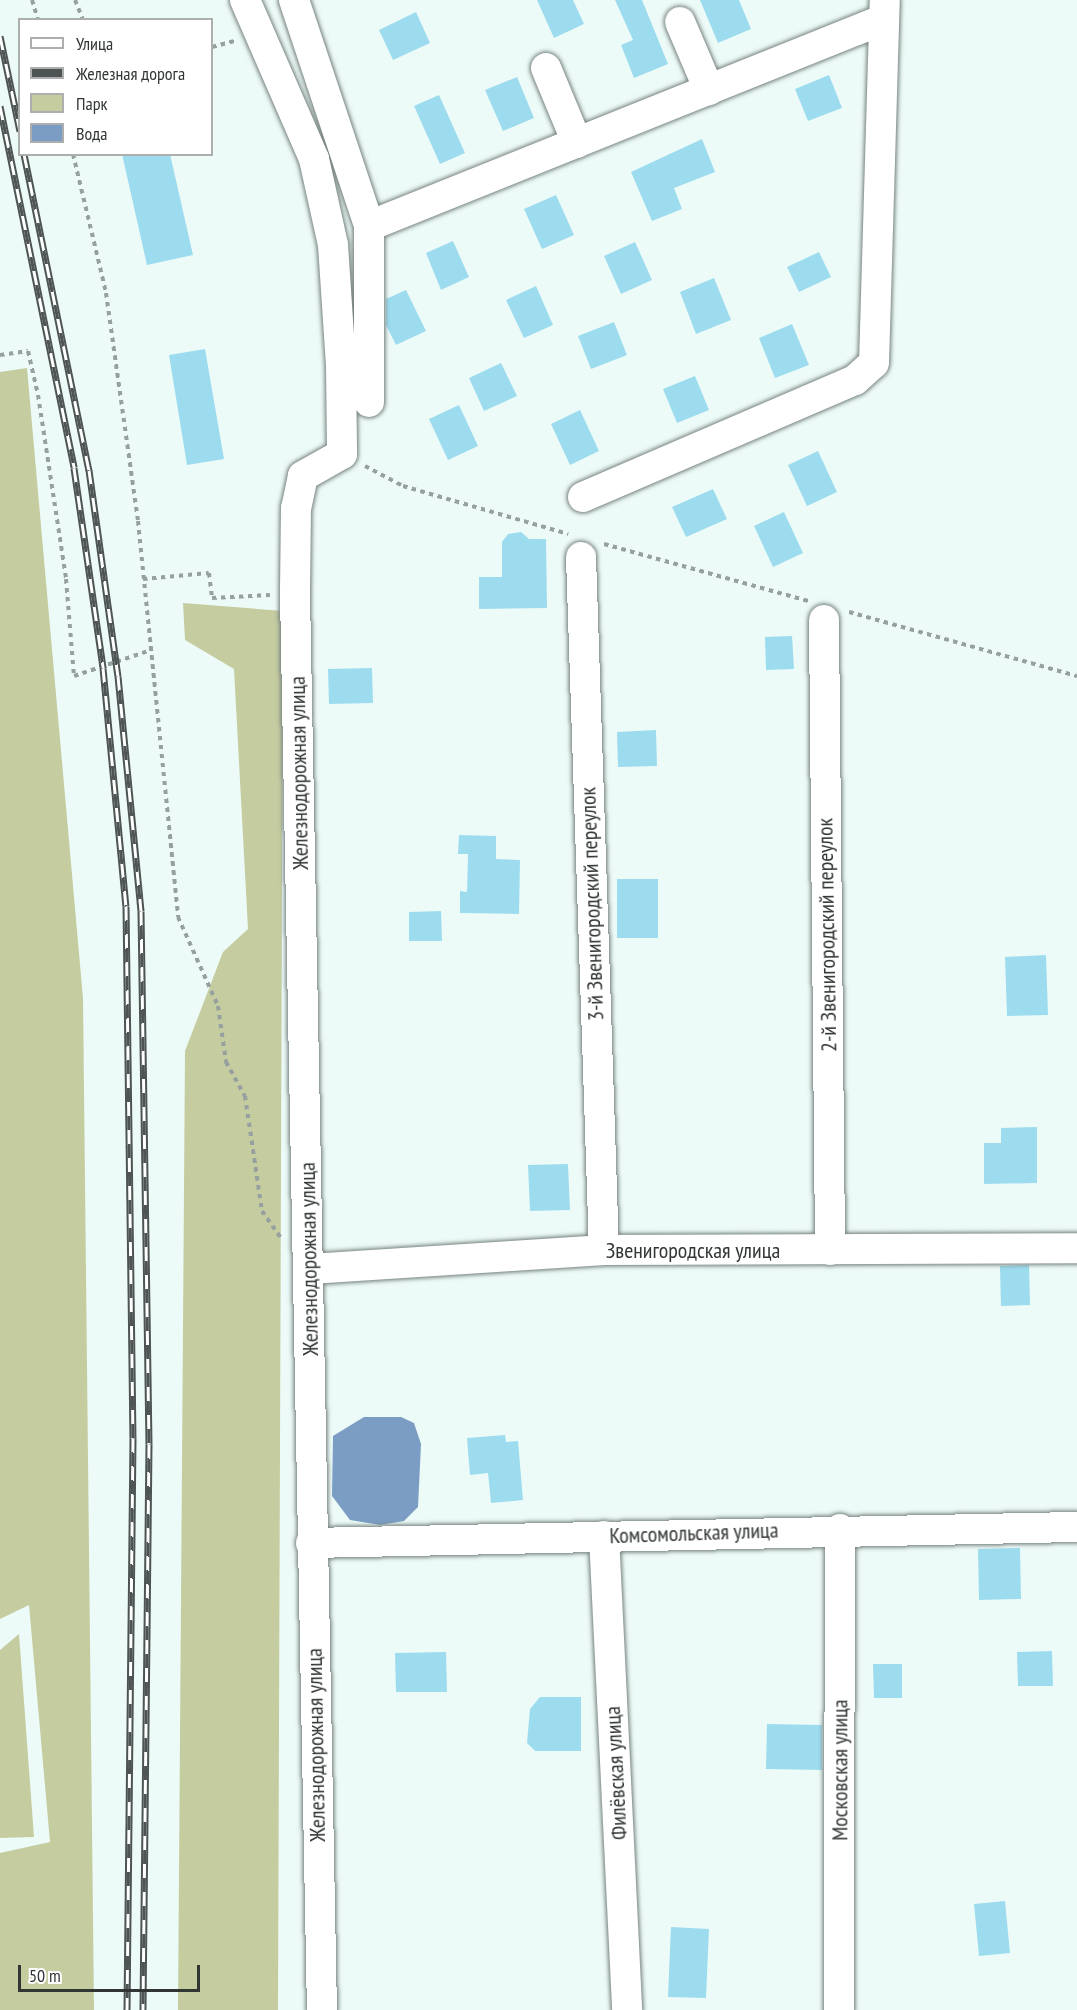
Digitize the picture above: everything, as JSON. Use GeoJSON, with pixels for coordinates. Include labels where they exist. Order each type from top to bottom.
{"type":"FeatureCollection","features":[{"type":"Feature","properties":{"kind":"street"},"geometry":{"type":"LineString","coordinates":[[245,0],[317,170],[333,245],[342,454]]}},
{"type":"Feature","properties":{"kind":"street"},"geometry":{"type":"LineString","coordinates":[[294,0],[369,226],[369,402]]}},
{"type":"Feature","properties":{"kind":"street"},"geometry":{"type":"LineString","coordinates":[[369,226],[709,90],[884,10],[874,363],[855,380],[583,497]]}},
{"type":"Feature","properties":{"kind":"street"},"geometry":{"type":"LineString","coordinates":[[680,22],[709,90]]}},
{"type":"Feature","properties":{"kind":"street"},"geometry":{"type":"LineString","coordinates":[[546,68],[577,143]]}},
{"type":"Feature","properties":{"kind":"street","name":"Железнодорожная улица"},"geometry":{"type":"LineString","coordinates":[[322,2010],[312,1543],[310,1269],[295,594],[296,508],[303,476],[342,454]]}},
{"type":"Feature","properties":{"kind":"street","name":"3-й Звенигородский переулок"},"geometry":{"type":"LineString","coordinates":[[582,544],[604,1250]]}},
{"type":"Feature","properties":{"kind":"street","name":"2-й Звенигородский переулок"},"geometry":{"type":"LineString","coordinates":[[827,611],[830,1250]]}},
{"type":"Feature","properties":{"kind":"street","name":"Звенигородская улица"},"geometry":{"type":"LineString","coordinates":[[310,1269],[604,1250],[1077,1248]]}},
{"type":"Feature","properties":{"kind":"street","name":"Комсомольская улица"},"geometry":{"type":"LineString","coordinates":[[312,1543],[840,1529],[1077,1527]]}},
{"type":"Feature","properties":{"kind":"street","name":"Московская улица"},"geometry":{"type":"LineString","coordinates":[[839,2010],[840,1529]]}},
{"type":"Feature","properties":{"kind":"street","name":"Филёвская улица"},"geometry":{"type":"LineString","coordinates":[[604,1536],[627,2010]]}},
{"type":"Feature","properties":{"kind":"path"},"geometry":{"type":"LineString","coordinates":[[32,0],[37,18]]}},
{"type":"Feature","properties":{"kind":"path"},"geometry":{"type":"LineString","coordinates":[[75,0],[82,18]]}},
{"type":"Feature","properties":{"kind":"path"},"geometry":{"type":"LineString","coordinates":[[73,156],[106,293],[144,579],[178,917],[218,1006],[226,1062],[245,1096],[262,1211],[287,1247]]}},
{"type":"Feature","properties":{"kind":"path"},"geometry":{"type":"LineString","coordinates":[[0,355],[28,351],[38,395],[66,579],[74,676],[151,650]]}},
{"type":"Feature","properties":{"kind":"path"},"geometry":{"type":"LineString","coordinates":[[342,454],[403,486],[582,544],[1077,676]]}},
{"type":"Feature","properties":{"kind":"path"},"geometry":{"type":"LineString","coordinates":[[144,579],[209,573],[212,597],[295,594]]}},
{"type":"Feature","properties":{"kind":"green space"},"geometry":{"type":"Polygon","coordinates":[[[27,368],[83,998],[94,2010],[0,2010],[0,1853],[50,1842],[29,1605],[0,1619],[0,372],[27,368]]]}},
{"type":"Feature","properties":{"kind":"green space"},"geometry":{"type":"Polygon","coordinates":[[[183,603],[283,611],[278,2010],[178,2010],[185,1051],[223,952],[248,929],[234,669],[185,640],[183,603]]]}},
{"type":"Feature","properties":{"kind":"green space"},"geometry":{"type":"Polygon","coordinates":[[[19,1634],[34,1837],[0,1838],[0,1650],[19,1634]]]}},
{"type":"Feature","properties":{"kind":"water"},"geometry":{"type":"Polygon","coordinates":[[[364,1417],[401,1417],[414,1423],[421,1444],[418,1507],[404,1521],[380,1525],[350,1520],[332,1496],[333,1436],[364,1417]]]}},
{"type":"Feature","properties":{"kind":"building"},"geometry":{"type":"Polygon","coordinates":[[[537,0],[573,0],[584,24],[554,38],[537,0]]]}},
{"type":"Feature","properties":{"kind":"building"},"geometry":{"type":"Polygon","coordinates":[[[615,0],[642,0],[668,64],[634,78],[621,45],[633,40],[615,0]]]}},
{"type":"Feature","properties":{"kind":"building"},"geometry":{"type":"Polygon","coordinates":[[[700,0],[739,0],[751,29],[718,43],[700,0]]]}},
{"type":"Feature","properties":{"kind":"building"},"geometry":{"type":"Polygon","coordinates":[[[416,12],[430,43],[393,60],[379,30],[416,12]]]}},
{"type":"Feature","properties":{"kind":"building"},"geometry":{"type":"Polygon","coordinates":[[[829,75],[842,108],[808,121],[795,89],[829,75]]]}},
{"type":"Feature","properties":{"kind":"building"},"geometry":{"type":"Polygon","coordinates":[[[517,77],[534,118],[503,131],[485,90],[517,77]]]}},
{"type":"Feature","properties":{"kind":"building"},"geometry":{"type":"Polygon","coordinates":[[[439,95],[465,153],[440,164],[414,106],[439,95]]]}},
{"type":"Feature","properties":{"kind":"building"},"geometry":{"type":"Polygon","coordinates":[[[702,139],[715,172],[674,188],[682,209],[652,221],[631,172],[702,139]]]}},
{"type":"Feature","properties":{"kind":"building"},"geometry":{"type":"Polygon","coordinates":[[[122,156],[170,156],[193,255],[147,265],[122,156]]]}},
{"type":"Feature","properties":{"kind":"building"},"geometry":{"type":"Polygon","coordinates":[[[556,195],[574,235],[542,249],[524,209],[556,195]]]}},
{"type":"Feature","properties":{"kind":"building"},"geometry":{"type":"Polygon","coordinates":[[[453,241],[469,277],[441,290],[426,253],[453,241]]]}},
{"type":"Feature","properties":{"kind":"building"},"geometry":{"type":"Polygon","coordinates":[[[635,242],[652,280],[621,294],[604,256],[635,242]]]}},
{"type":"Feature","properties":{"kind":"building"},"geometry":{"type":"Polygon","coordinates":[[[819,252],[831,277],[799,292],[787,267],[819,252]]]}},
{"type":"Feature","properties":{"kind":"building"},"geometry":{"type":"Polygon","coordinates":[[[714,278],[731,320],[696,334],[680,292],[714,278]]]}},
{"type":"Feature","properties":{"kind":"building"},"geometry":{"type":"Polygon","coordinates":[[[536,286],[553,325],[524,338],[506,300],[536,286]]]}},
{"type":"Feature","properties":{"kind":"building"},"geometry":{"type":"Polygon","coordinates":[[[406,290],[426,331],[396,345],[386,325],[386,299],[406,290]]]}},
{"type":"Feature","properties":{"kind":"building"},"geometry":{"type":"Polygon","coordinates":[[[614,322],[627,355],[591,369],[578,336],[614,322]]]}},
{"type":"Feature","properties":{"kind":"building"},"geometry":{"type":"Polygon","coordinates":[[[792,324],[809,365],[775,378],[759,338],[792,324]]]}},
{"type":"Feature","properties":{"kind":"building"},"geometry":{"type":"Polygon","coordinates":[[[205,349],[224,459],[187,465],[169,355],[205,349]]]}},
{"type":"Feature","properties":{"kind":"building"},"geometry":{"type":"Polygon","coordinates":[[[501,363],[517,396],[484,411],[469,378],[501,363]]]}},
{"type":"Feature","properties":{"kind":"building"},"geometry":{"type":"Polygon","coordinates":[[[695,376],[709,410],[677,423],[663,389],[695,376]]]}},
{"type":"Feature","properties":{"kind":"building"},"geometry":{"type":"Polygon","coordinates":[[[459,405],[478,446],[448,460],[429,419],[459,405]]]}},
{"type":"Feature","properties":{"kind":"building"},"geometry":{"type":"Polygon","coordinates":[[[580,410],[599,451],[570,465],[551,424],[580,410]]]}},
{"type":"Feature","properties":{"kind":"building"},"geometry":{"type":"Polygon","coordinates":[[[818,451],[837,492],[807,506],[788,465],[818,451]]]}},
{"type":"Feature","properties":{"kind":"building"},"geometry":{"type":"Polygon","coordinates":[[[713,489],[727,519],[686,537],[672,507],[713,489]]]}},
{"type":"Feature","properties":{"kind":"building"},"geometry":{"type":"Polygon","coordinates":[[[784,512],[803,553],[773,567],[754,526],[784,512]]]}},
{"type":"Feature","properties":{"kind":"building"},"geometry":{"type":"Polygon","coordinates":[[[521,532],[529,539],[546,539],[547,608],[479,609],[479,577],[502,577],[502,542],[508,534],[521,532]]]}},
{"type":"Feature","properties":{"kind":"building"},"geometry":{"type":"Polygon","coordinates":[[[792,636],[794,669],[766,670],[765,637],[792,636]]]}},
{"type":"Feature","properties":{"kind":"building"},"geometry":{"type":"Polygon","coordinates":[[[372,668],[373,703],[329,704],[328,669],[372,668]]]}},
{"type":"Feature","properties":{"kind":"building"},"geometry":{"type":"Polygon","coordinates":[[[656,730],[657,766],[618,767],[617,732],[656,730]]]}},
{"type":"Feature","properties":{"kind":"building"},"geometry":{"type":"Polygon","coordinates":[[[459,835],[496,836],[496,859],[520,860],[519,914],[460,913],[460,891],[467,892],[468,854],[458,854],[459,835]]]}},
{"type":"Feature","properties":{"kind":"building"},"geometry":{"type":"Polygon","coordinates":[[[617,879],[658,879],[658,938],[617,938],[617,879]]]}},
{"type":"Feature","properties":{"kind":"building"},"geometry":{"type":"Polygon","coordinates":[[[441,911],[442,941],[409,941],[409,912],[441,911]]]}},
{"type":"Feature","properties":{"kind":"building"},"geometry":{"type":"Polygon","coordinates":[[[1046,955],[1048,1015],[1007,1016],[1005,957],[1046,955]]]}},
{"type":"Feature","properties":{"kind":"building"},"geometry":{"type":"Polygon","coordinates":[[[1037,1127],[1037,1183],[984,1184],[984,1143],[1001,1143],[1001,1128],[1037,1127]]]}},
{"type":"Feature","properties":{"kind":"building"},"geometry":{"type":"Polygon","coordinates":[[[568,1164],[570,1210],[530,1211],[528,1165],[568,1164]]]}},
{"type":"Feature","properties":{"kind":"building"},"geometry":{"type":"Polygon","coordinates":[[[1029,1265],[1030,1305],[1001,1306],[1000,1266],[1029,1265]]]}},
{"type":"Feature","properties":{"kind":"building"},"geometry":{"type":"Polygon","coordinates":[[[505,1435],[506,1442],[518,1441],[523,1500],[491,1503],[488,1473],[470,1475],[467,1438],[505,1435]]]}},
{"type":"Feature","properties":{"kind":"building"},"geometry":{"type":"Polygon","coordinates":[[[1020,1548],[1021,1599],[979,1600],[978,1549],[1020,1548]]]}},
{"type":"Feature","properties":{"kind":"building"},"geometry":{"type":"Polygon","coordinates":[[[1052,1651],[1053,1686],[1018,1686],[1017,1652],[1052,1651]]]}},
{"type":"Feature","properties":{"kind":"building"},"geometry":{"type":"Polygon","coordinates":[[[446,1652],[447,1692],[396,1692],[395,1653],[446,1652]]]}},
{"type":"Feature","properties":{"kind":"building"},"geometry":{"type":"Polygon","coordinates":[[[873,1664],[902,1664],[902,1698],[874,1698],[873,1664]]]}},
{"type":"Feature","properties":{"kind":"building"},"geometry":{"type":"Polygon","coordinates":[[[540,1697],[581,1697],[581,1751],[535,1751],[527,1743],[530,1709],[540,1697]]]}},
{"type":"Feature","properties":{"kind":"building"},"geometry":{"type":"Polygon","coordinates":[[[767,1724],[822,1725],[822,1770],[766,1769],[767,1724]]]}},
{"type":"Feature","properties":{"kind":"building"},"geometry":{"type":"Polygon","coordinates":[[[1005,1901],[1010,1953],[979,1956],[974,1904],[1005,1901]]]}},
{"type":"Feature","properties":{"kind":"building"},"geometry":{"type":"Polygon","coordinates":[[[671,1927],[709,1929],[706,1998],[668,1997],[671,1927]]]}},
{"type":"Feature","properties":{"kind":"railway"},"geometry":{"type":"LineString","coordinates":[[0,36],[18,122]]}},
{"type":"Feature","properties":{"kind":"railway"},"geometry":{"type":"LineString","coordinates":[[0,106],[74,468],[103,668],[126,906],[133,1438],[127,2010]]}},
{"type":"Feature","properties":{"kind":"railway"},"geometry":{"type":"LineString","coordinates":[[24,156],[89,470],[118,676],[141,911],[149,1444],[143,2010]]}}]}
